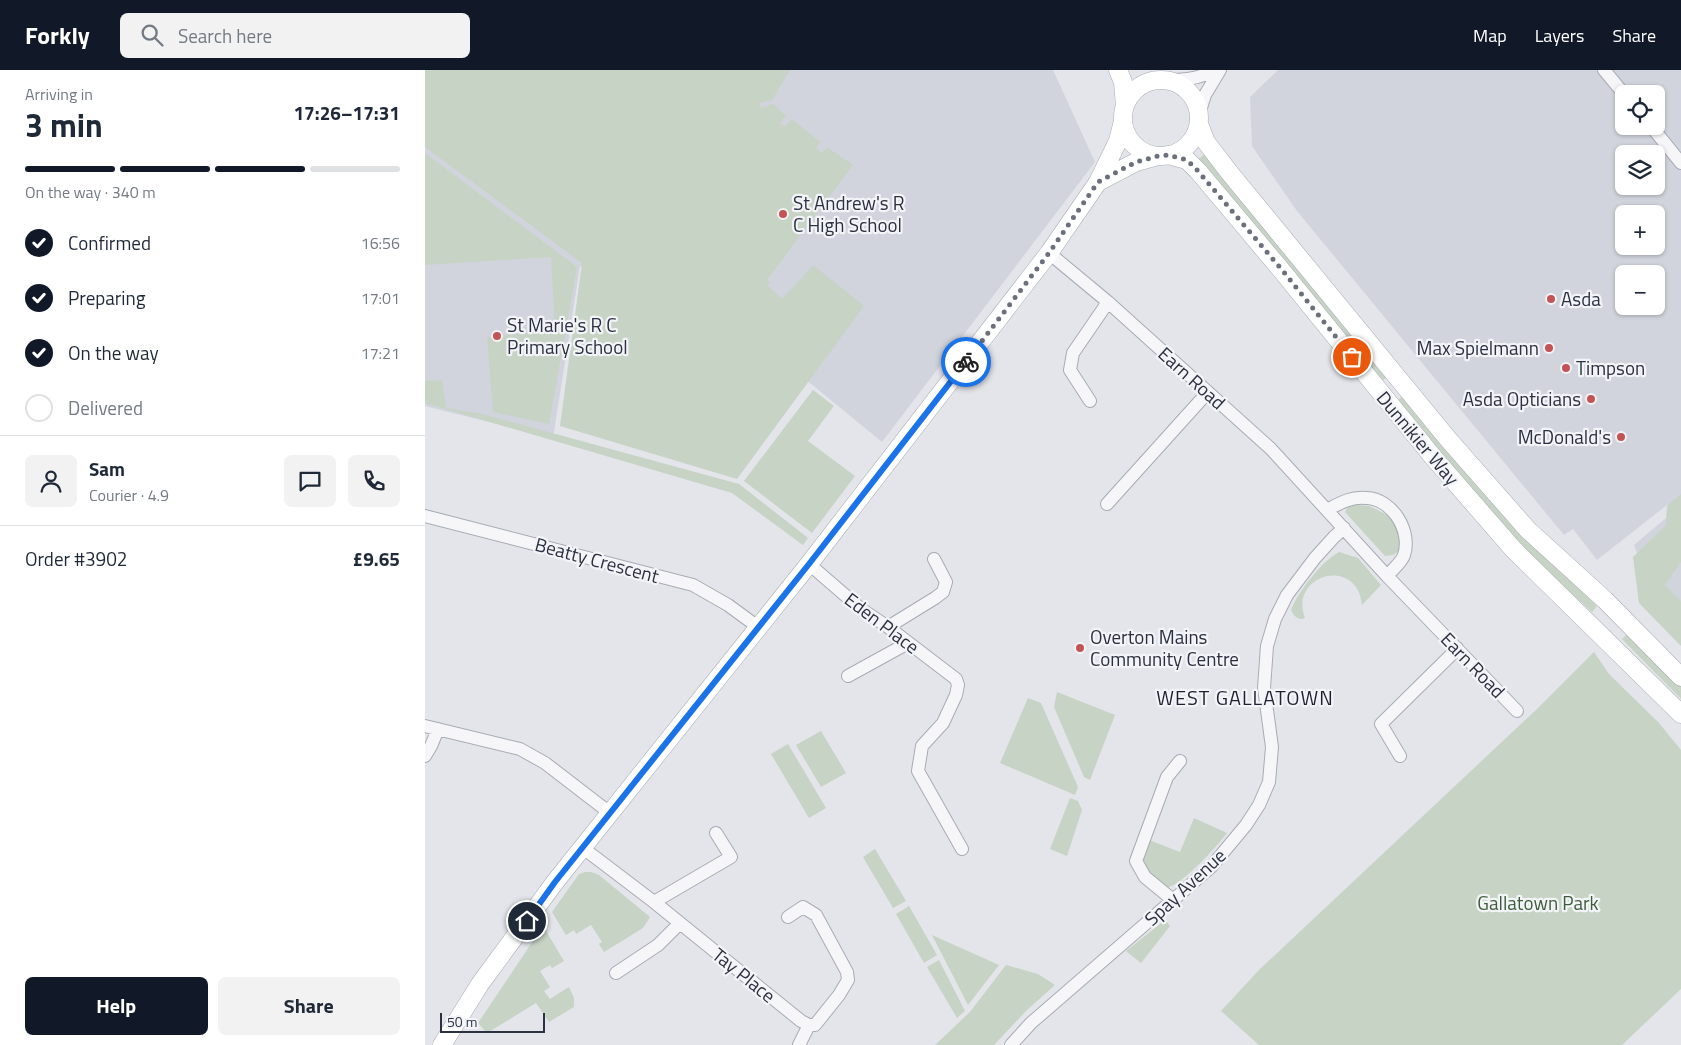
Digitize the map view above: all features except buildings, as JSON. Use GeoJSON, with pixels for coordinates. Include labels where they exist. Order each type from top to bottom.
{"type":"FeatureCollection","features":[{"type":"Feature","properties":{"kind":"main road"},"geometry":{"type":"LineString","coordinates":[[1119,70],[1123,82],[1124,114],[1128,136],[1138,148],[1148,153],[1163,156]]}},
{"type":"Feature","properties":{"kind":"main road"},"geometry":{"type":"LineString","coordinates":[[442,1045],[480,984],[555,882],[809,564],[1049,253],[1098,182],[1118,141],[1124,114],[1131,95],[1139,86],[1161,77],[1181,85],[1189,92],[1196,102],[1199,119],[1195,135],[1189,144],[1179,152],[1136,162],[1098,182]]}},
{"type":"Feature","properties":{"kind":"main road","name":"Dunnikier Way"},"geometry":{"type":"LineString","coordinates":[[1199,119],[1206,142],[1234,180],[1448,439],[1527,530],[1605,600],[1681,676]]}},
{"type":"Feature","properties":{"kind":"main road","name":"Dunnikier Way"},"geometry":{"type":"LineString","coordinates":[[1163,156],[1187,160],[1198,171],[1283,271],[1433,457],[1513,549],[1681,714]]}},
{"type":"Feature","properties":{"kind":"street"},"geometry":{"type":"LineString","coordinates":[[1161,77],[1187,80],[1213,70]]}},
{"type":"Feature","properties":{"kind":"street"},"geometry":{"type":"LineString","coordinates":[[1199,119],[1205,95],[1219,70]]}},
{"type":"Feature","properties":{"kind":"street"},"geometry":{"type":"LineString","coordinates":[[1604,70],[1616,85]]}},
{"type":"Feature","properties":{"kind":"street"},"geometry":{"type":"LineString","coordinates":[[1658,135],[1681,163]]}},
{"type":"Feature","properties":{"kind":"street","name":"Earn Road"},"geometry":{"type":"LineString","coordinates":[[1049,253],[1108,302],[1271,449],[1387,576],[1517,711]]}},
{"type":"Feature","properties":{"kind":"street"},"geometry":{"type":"LineString","coordinates":[[1089,401],[1070,370],[1073,353],[1108,302]]}},
{"type":"Feature","properties":{"kind":"street"},"geometry":{"type":"LineString","coordinates":[[1107,504],[1208,392]]}},
{"type":"Feature","properties":{"kind":"street"},"geometry":{"type":"LineString","coordinates":[[1327,510],[1351,499],[1368,498],[1384,503],[1394,513],[1405,534],[1406,543],[1404,556],[1387,576]]}},
{"type":"Feature","properties":{"kind":"street","name":"Beatty Crescent"},"geometry":{"type":"LineString","coordinates":[[425,516],[693,585],[728,605],[758,628]]}},
{"type":"Feature","properties":{"kind":"street","name":"Spay Avenue"},"geometry":{"type":"LineString","coordinates":[[1011,1045],[1031,1023],[1211,867],[1246,825],[1259,805],[1269,782],[1272,747],[1264,688],[1267,646],[1275,619],[1287,595],[1315,558],[1345,528]]}},
{"type":"Feature","properties":{"kind":"street"},"geometry":{"type":"LineString","coordinates":[[888,627],[943,592],[946,582],[934,559]]}},
{"type":"Feature","properties":{"kind":"street","name":"Eden Place"},"geometry":{"type":"LineString","coordinates":[[809,564],[861,609],[888,627],[956,679],[958,685],[956,695],[943,723],[922,746],[919,771],[962,849]]}},
{"type":"Feature","properties":{"kind":"street"},"geometry":{"type":"LineString","coordinates":[[848,676],[908,643]]}},
{"type":"Feature","properties":{"kind":"street"},"geometry":{"type":"LineString","coordinates":[[1400,756],[1381,724],[1457,648]]}},
{"type":"Feature","properties":{"kind":"street"},"geometry":{"type":"LineString","coordinates":[[425,756],[431,746],[431,728],[520,749],[545,763],[610,813]]}},
{"type":"Feature","properties":{"kind":"street"},"geometry":{"type":"LineString","coordinates":[[1173,900],[1145,877],[1136,861],[1167,777],[1180,761]]}},
{"type":"Feature","properties":{"kind":"street"},"geometry":{"type":"LineString","coordinates":[[654,902],[731,856],[716,833]]}},
{"type":"Feature","properties":{"kind":"street","name":"Tay Place"},"geometry":{"type":"LineString","coordinates":[[583,848],[809,1025]]}},
{"type":"Feature","properties":{"kind":"street"},"geometry":{"type":"LineString","coordinates":[[788,917],[803,907],[816,915],[847,972],[848,980],[839,995],[815,1025],[809,1025],[799,1045]]}},
{"type":"Feature","properties":{"kind":"street"},"geometry":{"type":"LineString","coordinates":[[616,973],[658,945],[680,924]]}},
{"type":"Feature","properties":{"kind":"shaded area","name":"St Andrew's R C High School"},"geometry":{"type":"Polygon","coordinates":[[[425,70],[1053,70],[1095,162],[882,442],[810,383],[711,325],[580,266],[553,438],[425,406],[425,70]]]}},
{"type":"Feature","properties":{"kind":"shaded area"},"geometry":{"type":"Polygon","coordinates":[[[1278,70],[1681,70],[1681,618],[1648,583],[1634,545],[1666,518],[1667,505],[1597,560],[1573,529],[1564,535],[1297,211],[1252,146],[1250,97],[1278,70]]]}},
{"type":"Feature","properties":{"kind":"green space"},"geometry":{"type":"Polygon","coordinates":[[[425,70],[790,70],[772,100],[759,103],[761,108],[774,104],[786,116],[780,123],[785,127],[792,119],[820,142],[816,148],[822,153],[827,147],[853,165],[767,280],[770,282],[767,285],[782,299],[813,265],[864,306],[737,479],[560,426],[582,263],[425,147],[425,70]]]}},
{"type":"Feature","properties":{"kind":"green space"},"geometry":{"type":"Polygon","coordinates":[[[425,153],[577,267],[549,424],[493,412],[487,337],[555,330],[551,257],[425,265],[425,153]]]}},
{"type":"Feature","properties":{"kind":"green space"},"geometry":{"type":"Polygon","coordinates":[[[1206,153],[1388,376],[1382,381],[1211,172],[1196,161],[1206,153]]]}},
{"type":"Feature","properties":{"kind":"green space"},"geometry":{"type":"Polygon","coordinates":[[[442,380],[446,408],[482,414],[739,484],[808,538],[803,545],[732,493],[425,403],[425,381],[442,380]]]}},
{"type":"Feature","properties":{"kind":"green space"},"geometry":{"type":"Polygon","coordinates":[[[813,390],[834,406],[808,441],[855,476],[812,533],[744,481],[813,390]]]}},
{"type":"Feature","properties":{"kind":"green space"},"geometry":{"type":"Polygon","coordinates":[[[1404,395],[1511,524],[1597,606],[1592,612],[1530,553],[1481,500],[1398,400],[1404,395]]]}},
{"type":"Feature","properties":{"kind":"green space"},"geometry":{"type":"Polygon","coordinates":[[[1681,494],[1681,562],[1665,585],[1681,601],[1681,646],[1639,603],[1633,557],[1666,525],[1668,505],[1681,494]]]}},
{"type":"Feature","properties":{"kind":"green space"},"geometry":{"type":"Polygon","coordinates":[[[1357,505],[1369,506],[1388,515],[1400,531],[1399,551],[1393,555],[1385,556],[1345,512],[1348,507],[1357,505]]]}},
{"type":"Feature","properties":{"kind":"green space"},"geometry":{"type":"Polygon","coordinates":[[[1339,552],[1358,558],[1381,585],[1362,605],[1357,589],[1349,580],[1337,576],[1325,577],[1314,582],[1306,591],[1302,603],[1305,618],[1300,619],[1291,610],[1294,603],[1311,578],[1325,562],[1339,552]]]}},
{"type":"Feature","properties":{"kind":"green space"},"geometry":{"type":"Polygon","coordinates":[[[1628,633],[1681,685],[1681,699],[1622,639],[1628,633]]]}},
{"type":"Feature","properties":{"kind":"green space","name":"Gallatown Park"},"geometry":{"type":"Polygon","coordinates":[[[1594,652],[1609,674],[1659,723],[1681,750],[1681,989],[1622,1045],[1259,1045],[1221,1011],[1259,970],[1538,708],[1594,652]]]}},
{"type":"Feature","properties":{"kind":"green space"},"geometry":{"type":"Polygon","coordinates":[[[1057,692],[1115,715],[1090,780],[1084,777],[1054,707],[1057,692]]]}},
{"type":"Feature","properties":{"kind":"green space"},"geometry":{"type":"Polygon","coordinates":[[[1028,698],[1041,703],[1078,787],[1075,795],[1000,763],[1028,698]]]}},
{"type":"Feature","properties":{"kind":"green space"},"geometry":{"type":"Polygon","coordinates":[[[821,731],[846,773],[821,787],[796,745],[821,731]]]}},
{"type":"Feature","properties":{"kind":"green space"},"geometry":{"type":"Polygon","coordinates":[[[788,744],[826,808],[809,818],[771,754],[788,744]]]}},
{"type":"Feature","properties":{"kind":"green space"},"geometry":{"type":"Polygon","coordinates":[[[1070,798],[1078,801],[1082,810],[1067,856],[1050,849],[1070,798]]]}},
{"type":"Feature","properties":{"kind":"green space"},"geometry":{"type":"Polygon","coordinates":[[[1194,818],[1227,833],[1189,874],[1172,886],[1163,886],[1143,862],[1149,840],[1180,852],[1194,818]]]}},
{"type":"Feature","properties":{"kind":"green space"},"geometry":{"type":"Polygon","coordinates":[[[875,849],[906,901],[893,908],[863,857],[875,849]]]}},
{"type":"Feature","properties":{"kind":"green space"},"geometry":{"type":"Polygon","coordinates":[[[585,872],[599,875],[650,917],[643,928],[604,952],[599,944],[602,942],[591,925],[576,934],[574,930],[566,935],[552,912],[579,874],[585,872]]]}},
{"type":"Feature","properties":{"kind":"green space"},"geometry":{"type":"Polygon","coordinates":[[[909,906],[937,955],[924,963],[896,914],[909,906]]]}},
{"type":"Feature","properties":{"kind":"green space"},"geometry":{"type":"Polygon","coordinates":[[[1165,920],[1170,926],[1141,963],[1126,951],[1165,920]]]}},
{"type":"Feature","properties":{"kind":"green space"},"geometry":{"type":"Polygon","coordinates":[[[543,926],[564,961],[552,968],[550,965],[540,971],[550,987],[544,991],[550,999],[569,987],[574,998],[574,1007],[549,1022],[536,1003],[487,1033],[478,1023],[543,926]]]}},
{"type":"Feature","properties":{"kind":"green space"},"geometry":{"type":"Polygon","coordinates":[[[932,935],[999,965],[968,1005],[932,935]]]}},
{"type":"Feature","properties":{"kind":"green space"},"geometry":{"type":"Polygon","coordinates":[[[939,960],[965,1011],[957,1018],[927,967],[939,960]]]}},
{"type":"Feature","properties":{"kind":"green space"},"geometry":{"type":"Polygon","coordinates":[[[1006,965],[1038,974],[1055,985],[1027,1010],[994,1045],[935,1045],[970,1012],[1006,965]]]}},
{"type":"Feature","properties":{"kind":"way so far"},"geometry":{"type":"LineString","coordinates":[[966,362],[1049,253],[1098,182],[1136,162],[1168,155],[1187,160],[1198,171],[1283,271],[1352,357]]}},
{"type":"Feature","properties":{"kind":"place","name":"St Andrew's R C High School"},"geometry":{"type":"Point","coordinates":[783,214]}},
{"type":"Feature","properties":{"kind":"place","name":"Asda"},"geometry":{"type":"Point","coordinates":[1551,299]}},
{"type":"Feature","properties":{"kind":"place","name":"St Marie's R C Primary School"},"geometry":{"type":"Point","coordinates":[497,336]}},
{"type":"Feature","properties":{"kind":"place","name":"Max Spielmann"},"geometry":{"type":"Point","coordinates":[1549,348]}},
{"type":"Feature","properties":{"kind":"place","name":"Timpson"},"geometry":{"type":"Point","coordinates":[1566,368]}},
{"type":"Feature","properties":{"kind":"place","name":"Asda Opticians"},"geometry":{"type":"Point","coordinates":[1591,399]}},
{"type":"Feature","properties":{"kind":"place","name":"McDonald's"},"geometry":{"type":"Point","coordinates":[1621,437]}},
{"type":"Feature","properties":{"kind":"place","name":"Overton Mains Community Centre"},"geometry":{"type":"Point","coordinates":[1080,648]}},
{"type":"Feature","properties":{"kind":"district","name":"WEST GALLATOWN"},"geometry":{"type":"Point","coordinates":[1245,698]}},
{"type":"Feature","properties":{"kind":"route"},"geometry":{"type":"LineString","coordinates":[[527,921],[555,882],[809,564],[966,362]]}}]}
